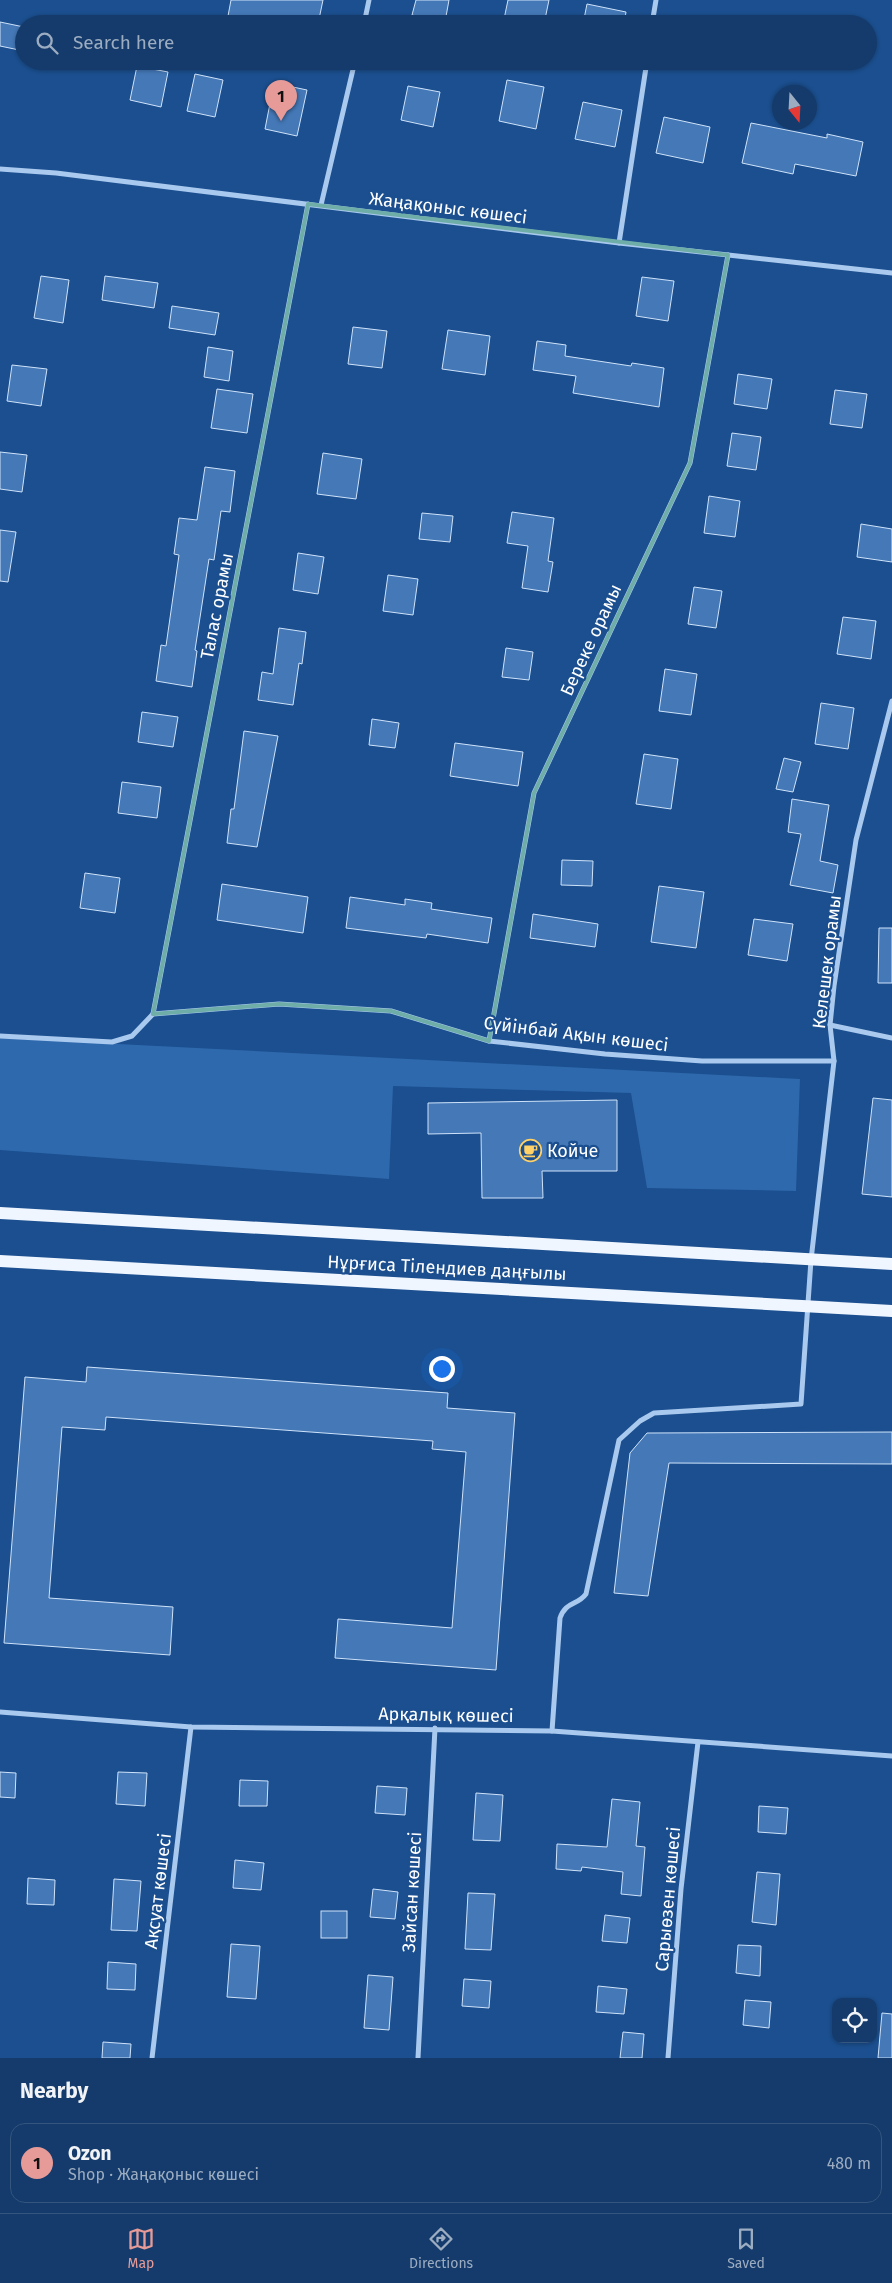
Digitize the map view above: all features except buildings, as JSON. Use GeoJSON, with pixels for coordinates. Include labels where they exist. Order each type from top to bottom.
{"type":"FeatureCollection","features":[{"type":"Feature","properties":{"kind":"main road","name":"Нұрғиса Тілендиев даңғылы"},"geometry":{"type":"LineString","coordinates":[[0,1213],[892,1264]]}},
{"type":"Feature","properties":{"kind":"main road","name":"Нұрғиса Тілендиев даңғылы"},"geometry":{"type":"LineString","coordinates":[[0,1260],[892,1312]]}},
{"type":"Feature","properties":{"kind":"street"},"geometry":{"type":"LineString","coordinates":[[366,15],[369,0]]}},
{"type":"Feature","properties":{"kind":"street"},"geometry":{"type":"LineString","coordinates":[[654,15],[656,0]]}},
{"type":"Feature","properties":{"kind":"street"},"geometry":{"type":"LineString","coordinates":[[321,205],[353,70]]}},
{"type":"Feature","properties":{"kind":"street"},"geometry":{"type":"LineString","coordinates":[[619,243],[645,70]]}},
{"type":"Feature","properties":{"kind":"street","name":"Жаңақоныс көшесі"},"geometry":{"type":"LineString","coordinates":[[0,170],[56,173],[619,243],[892,273]]}},
{"type":"Feature","properties":{"kind":"street","name":"Талас орамы"},"geometry":{"type":"LineString","coordinates":[[153,1014],[308,204]]}},
{"type":"Feature","properties":{"kind":"street","name":"Береке орамы"},"geometry":{"type":"LineString","coordinates":[[489,1040],[534,793],[690,463],[728,254]]}},
{"type":"Feature","properties":{"kind":"street","name":"Келешек орамы"},"geometry":{"type":"LineString","coordinates":[[811,1260],[834,1060],[830,1025],[856,840],[892,701]]}},
{"type":"Feature","properties":{"kind":"street","name":"Сүйінбай Ақын көшесі"},"geometry":{"type":"LineString","coordinates":[[153,1014],[279,1004],[391,1011],[489,1040],[605,1054],[702,1061],[834,1060]]}},
{"type":"Feature","properties":{"kind":"street"},"geometry":{"type":"LineString","coordinates":[[0,1036],[112,1042],[132,1036],[153,1014]]}},
{"type":"Feature","properties":{"kind":"street"},"geometry":{"type":"LineString","coordinates":[[830,1025],[892,1038]]}},
{"type":"Feature","properties":{"kind":"street"},"geometry":{"type":"LineString","coordinates":[[552,1731],[560,1618],[567,1606],[582,1599],[586,1594],[619,1440],[640,1421],[654,1413],[801,1404],[811,1260]]}},
{"type":"Feature","properties":{"kind":"street","name":"Арқалық көшесі"},"geometry":{"type":"LineString","coordinates":[[0,1712],[191,1727],[434,1728],[552,1731],[892,1756]]}},
{"type":"Feature","properties":{"kind":"street","name":"Ақсуат көшесі"},"geometry":{"type":"LineString","coordinates":[[152,2058],[191,1727]]}},
{"type":"Feature","properties":{"kind":"street","name":"Зайсан көшесі"},"geometry":{"type":"LineString","coordinates":[[418,2058],[434,1728]]}},
{"type":"Feature","properties":{"kind":"street","name":"Сарыөзен көшесі"},"geometry":{"type":"LineString","coordinates":[[668,2058],[681,1889],[698,1742]]}},
{"type":"Feature","properties":{"kind":"highlighted area"},"geometry":{"type":"Polygon","coordinates":[[[308,204],[728,255],[690,463],[534,793],[489,1041],[391,1011],[279,1004],[153,1014],[308,204]]]}},
{"type":"Feature","properties":{"kind":"shaded area"},"geometry":{"type":"Polygon","coordinates":[[[0,1038],[800,1079],[796,1191],[647,1188],[631,1093],[393,1086],[389,1179],[0,1150],[0,1038]]]}},
{"type":"Feature","properties":{"kind":"place","name":"Ozon"},"geometry":{"type":"Point","coordinates":[281,121]}},
{"type":"Feature","properties":{"kind":"place","name":"Койче"},"geometry":{"type":"Point","coordinates":[531,1151]}}]}
